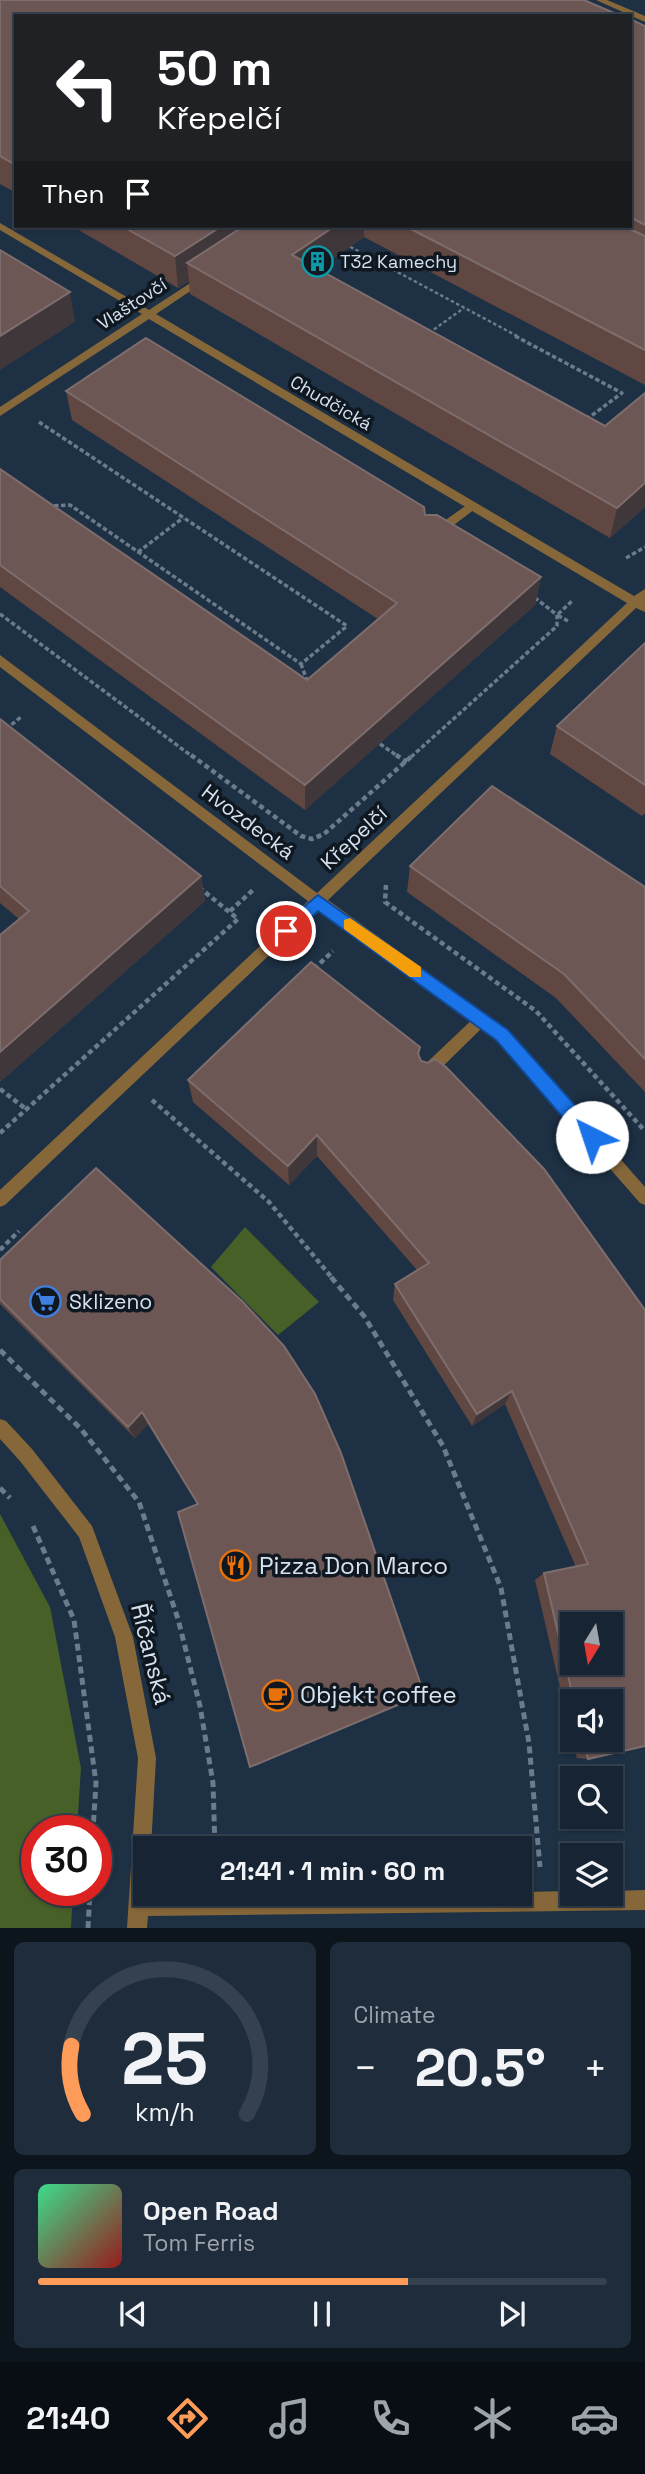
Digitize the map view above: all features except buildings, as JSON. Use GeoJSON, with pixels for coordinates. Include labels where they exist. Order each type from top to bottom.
{"type":"FeatureCollection","features":[{"type":"Feature","properties":{"kind":"street"},"geometry":{"type":"LineString","coordinates":[[600,0],[645,19]]}},
{"type":"Feature","properties":{"kind":"street"},"geometry":{"type":"LineString","coordinates":[[608,14],[618,8]]}},
{"type":"Feature","properties":{"kind":"street","name":"Chudčická"},"geometry":{"type":"LineString","coordinates":[[0,226],[471,506],[642,601]]}},
{"type":"Feature","properties":{"kind":"street","name":"Vlaštovčí"},"geometry":{"type":"LineString","coordinates":[[0,412],[216,270]]}},
{"type":"Feature","properties":{"kind":"street"},"geometry":{"type":"LineString","coordinates":[[428,539],[471,506]]}},
{"type":"Feature","properties":{"kind":"street","name":"Křepelčí"},"geometry":{"type":"LineString","coordinates":[[0,1200],[642,601]]}},
{"type":"Feature","properties":{"kind":"street","name":"Hvozdecká"},"geometry":{"type":"LineString","coordinates":[[0,660],[318,901],[502,1035],[645,1198]]}},
{"type":"Feature","properties":{"kind":"street"},"geometry":{"type":"LineString","coordinates":[[424,1075],[481,1020]]}},
{"type":"Feature","properties":{"kind":"street","name":"Říčanská"},"geometry":{"type":"LineString","coordinates":[[0,1427],[26,1455],[86,1532],[124,1637],[146,1758],[142,1836]]}},
{"type":"Feature","properties":{"kind":"street"},"geometry":{"type":"LineString","coordinates":[[532,1901],[645,1900]]}},
{"type":"Feature","properties":{"kind":"street","name":"Říčanská"},"geometry":{"type":"LineString","coordinates":[[137,1928],[139,1906]]}},
{"type":"Feature","properties":{"kind":"path"},"geometry":{"type":"LineString","coordinates":[[339,241],[622,393],[588,420],[576,413]]}},
{"type":"Feature","properties":{"kind":"path"},"geometry":{"type":"LineString","coordinates":[[428,334],[464,309]]}},
{"type":"Feature","properties":{"kind":"path"},"geometry":{"type":"LineString","coordinates":[[418,328],[440,340]]}},
{"type":"Feature","properties":{"kind":"path"},"geometry":{"type":"LineString","coordinates":[[12,404],[347,626],[301,664]]}},
{"type":"Feature","properties":{"kind":"path"},"geometry":{"type":"LineString","coordinates":[[39,499],[49,506],[70,505],[301,664],[310,688]]}},
{"type":"Feature","properties":{"kind":"path"},"geometry":{"type":"LineString","coordinates":[[138,552],[183,518]]}},
{"type":"Feature","properties":{"kind":"path"},"geometry":{"type":"LineString","coordinates":[[616,558],[629,557],[645,547]]}},
{"type":"Feature","properties":{"kind":"path"},"geometry":{"type":"LineString","coordinates":[[0,614],[301,836],[312,839],[324,834],[407,762],[557,626],[557,615],[549,606],[526,592]]}},
{"type":"Feature","properties":{"kind":"path"},"geometry":{"type":"LineString","coordinates":[[3,732],[26,712]]}},
{"type":"Feature","properties":{"kind":"path"},"geometry":{"type":"LineString","coordinates":[[380,744],[407,762]]}},
{"type":"Feature","properties":{"kind":"path"},"geometry":{"type":"LineString","coordinates":[[386,875],[385,902],[536,1011],[645,1130]]}},
{"type":"Feature","properties":{"kind":"path"},"geometry":{"type":"LineString","coordinates":[[0,1133],[238,919],[197,886]]}},
{"type":"Feature","properties":{"kind":"path"},"geometry":{"type":"LineString","coordinates":[[127,1079],[269,1202],[364,1316],[443,1446],[501,1588],[528,1743],[544,1901]]}},
{"type":"Feature","properties":{"kind":"path"},"geometry":{"type":"LineString","coordinates":[[0,1089],[26,1109]]}},
{"type":"Feature","properties":{"kind":"path"},"geometry":{"type":"LineString","coordinates":[[0,1488],[19,1507]]}},
{"type":"Feature","properties":{"kind":"path"},"geometry":{"type":"LineString","coordinates":[[29,1516],[74,1620],[96,1783],[94,1815]]}},
{"type":"Feature","properties":{"kind":"path"},"geometry":{"type":"LineString","coordinates":[[88,1928],[89,1906]]}},
{"type":"Feature","properties":{"kind":"green space"},"geometry":{"type":"Polygon","coordinates":[[[245,1227],[319,1302],[278,1335],[211,1267],[245,1227]]]}},
{"type":"Feature","properties":{"kind":"green space"},"geometry":{"type":"Polygon","coordinates":[[[0,1514],[50,1607],[81,1768],[78,1815],[21,1815],[21,1906],[72,1906],[71,1928],[0,1928],[0,1514]]]}},
{"type":"Feature","properties":{"kind":"slow traffic"},"geometry":{"type":"LineString","coordinates":[[350,925],[415,972]]}},
{"type":"Feature","properties":{"kind":"place","name":"T32 Kamechy"},"geometry":{"type":"Point","coordinates":[317,262]}},
{"type":"Feature","properties":{"kind":"place","name":"Sklizeno"},"geometry":{"type":"Point","coordinates":[46,1302]}},
{"type":"Feature","properties":{"kind":"place","name":"Pizza Don Marco"},"geometry":{"type":"Point","coordinates":[236,1566]}},
{"type":"Feature","properties":{"kind":"place","name":"Objekt coffee"},"geometry":{"type":"Point","coordinates":[277,1695]}},
{"type":"Feature","properties":{"kind":"route"},"geometry":{"type":"LineString","coordinates":[[286,931],[318,901],[502,1035],[592,1137]]}}]}
